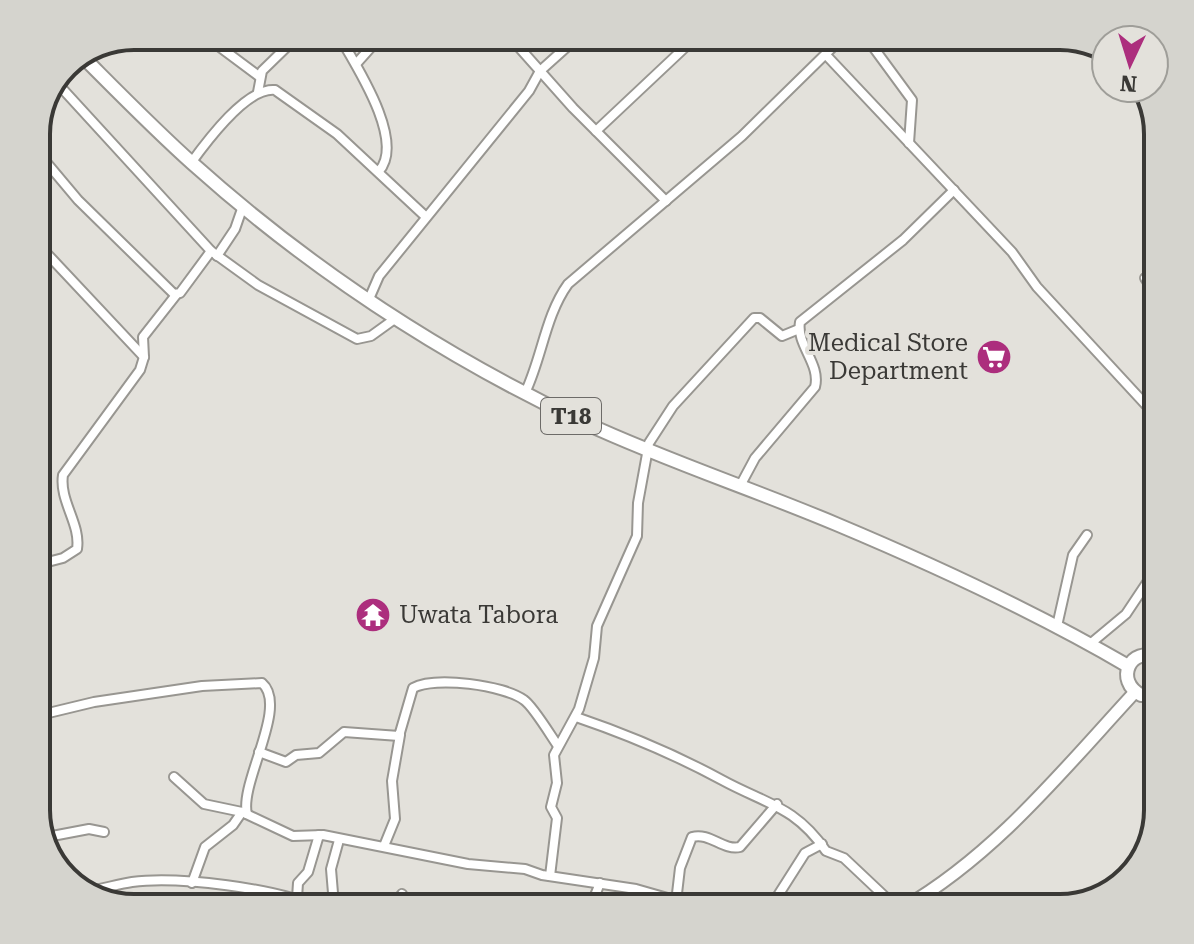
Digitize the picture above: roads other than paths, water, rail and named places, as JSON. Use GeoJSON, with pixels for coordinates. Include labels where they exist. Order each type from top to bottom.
{"type":"FeatureCollection","features":[{"type":"Feature","properties":{"kind":"highway","name":"T18"},"geometry":{"type":"LineString","coordinates":[[89,63],[191,163],[313,261],[396,318],[525,393],[646,450],[955,575],[1128,666]]}},
{"type":"Feature","properties":{"kind":"highway"},"geometry":{"type":"LineString","coordinates":[[1144,655],[1128,666],[1126,678],[1135,692],[1144,694]]}},
{"type":"Feature","properties":{"kind":"main road"},"geometry":{"type":"LineString","coordinates":[[927,894],[1006,831],[1135,692]]}},
{"type":"Feature","properties":{"kind":"street"},"geometry":{"type":"LineString","coordinates":[[224,50],[260,77]]}},
{"type":"Feature","properties":{"kind":"street"},"geometry":{"type":"LineString","coordinates":[[258,92],[260,77],[285,50]]}},
{"type":"Feature","properties":{"kind":"street"},"geometry":{"type":"LineString","coordinates":[[348,50],[369,83],[377,117],[387,135],[385,159],[379,171]]}},
{"type":"Feature","properties":{"kind":"street"},"geometry":{"type":"LineString","coordinates":[[356,64],[368,50]]}},
{"type":"Feature","properties":{"kind":"street"},"geometry":{"type":"LineString","coordinates":[[521,50],[666,201]]}},
{"type":"Feature","properties":{"kind":"street"},"geometry":{"type":"LineString","coordinates":[[369,299],[379,276],[425,216],[529,91],[540,71],[563,50]]}},
{"type":"Feature","properties":{"kind":"street"},"geometry":{"type":"LineString","coordinates":[[596,131],[682,50]]}},
{"type":"Feature","properties":{"kind":"street"},"geometry":{"type":"LineString","coordinates":[[525,393],[539,362],[556,302],[568,284],[666,201],[832,50]]}},
{"type":"Feature","properties":{"kind":"street"},"geometry":{"type":"LineString","coordinates":[[875,50],[912,100],[909,143]]}},
{"type":"Feature","properties":{"kind":"street"},"geometry":{"type":"LineString","coordinates":[[827,56],[1012,252],[1037,287],[1144,403]]}},
{"type":"Feature","properties":{"kind":"street"},"geometry":{"type":"LineString","coordinates":[[63,90],[214,254],[258,285],[352,338],[366,338],[396,318]]}},
{"type":"Feature","properties":{"kind":"street"},"geometry":{"type":"LineString","coordinates":[[191,163],[216,130],[258,92],[275,90],[328,126],[425,216]]}},
{"type":"Feature","properties":{"kind":"street"},"geometry":{"type":"LineString","coordinates":[[50,167],[78,200],[176,295]]}},
{"type":"Feature","properties":{"kind":"street"},"geometry":{"type":"LineString","coordinates":[[740,486],[755,458],[815,387],[816,373],[799,329],[802,320],[903,240],[954,190]]}},
{"type":"Feature","properties":{"kind":"street"},"geometry":{"type":"LineString","coordinates":[[50,561],[77,549],[62,477],[132,383],[144,357],[143,337],[235,229],[243,206]]}},
{"type":"Feature","properties":{"kind":"street"},"geometry":{"type":"LineString","coordinates":[[50,257],[144,357]]}},
{"type":"Feature","properties":{"kind":"street"},"geometry":{"type":"LineString","coordinates":[[550,876],[557,818],[551,807],[557,783],[552,761],[576,717],[594,658],[597,626],[637,536],[646,450],[673,406],[754,318],[760,318],[782,336],[799,329]]}},
{"type":"Feature","properties":{"kind":"street"},"geometry":{"type":"LineString","coordinates":[[1057,626],[1073,555],[1087,535]]}},
{"type":"Feature","properties":{"kind":"street"},"geometry":{"type":"LineString","coordinates":[[1090,644],[1126,614],[1144,592]]}},
{"type":"Feature","properties":{"kind":"street"},"geometry":{"type":"LineString","coordinates":[[50,713],[94,702],[229,682],[259,682],[266,686],[269,695],[268,725],[244,813],[205,847],[192,883]]}},
{"type":"Feature","properties":{"kind":"street"},"geometry":{"type":"LineString","coordinates":[[384,846],[395,819],[392,781],[413,688],[424,684],[451,683],[493,688],[523,699],[558,746]]}},
{"type":"Feature","properties":{"kind":"street"},"geometry":{"type":"LineString","coordinates":[[576,717],[700,767],[777,804],[832,854],[844,858],[882,894]]}},
{"type":"Feature","properties":{"kind":"street"},"geometry":{"type":"LineString","coordinates":[[259,752],[284,762],[296,755],[319,753],[344,732],[400,735]]}},
{"type":"Feature","properties":{"kind":"street"},"geometry":{"type":"LineString","coordinates":[[174,777],[204,804],[244,813],[293,836],[319,835],[468,864],[525,869],[656,894]]}},
{"type":"Feature","properties":{"kind":"street"},"geometry":{"type":"LineString","coordinates":[[677,894],[680,868],[692,837],[700,835],[728,848],[740,847],[777,804]]}},
{"type":"Feature","properties":{"kind":"street"},"geometry":{"type":"LineString","coordinates":[[55,836],[89,829],[104,832]]}},
{"type":"Feature","properties":{"kind":"street"},"geometry":{"type":"LineString","coordinates":[[297,894],[299,881],[308,872],[319,835]]}},
{"type":"Feature","properties":{"kind":"street"},"geometry":{"type":"LineString","coordinates":[[330,894],[331,869],[339,840]]}},
{"type":"Feature","properties":{"kind":"street"},"geometry":{"type":"LineString","coordinates":[[779,894],[805,853],[822,844]]}},
{"type":"Feature","properties":{"kind":"street"},"geometry":{"type":"LineString","coordinates":[[103,888],[134,882],[192,883],[269,894]]}},
{"type":"Feature","properties":{"kind":"street"},"geometry":{"type":"LineString","coordinates":[[596,894],[600,883]]}},
{"type":"Feature","properties":{"kind":"place","name":"Medical Store Department"},"geometry":{"type":"Point","coordinates":[994,357]}},
{"type":"Feature","properties":{"kind":"place","name":"Uwata Tabora"},"geometry":{"type":"Point","coordinates":[373,615]}}]}
